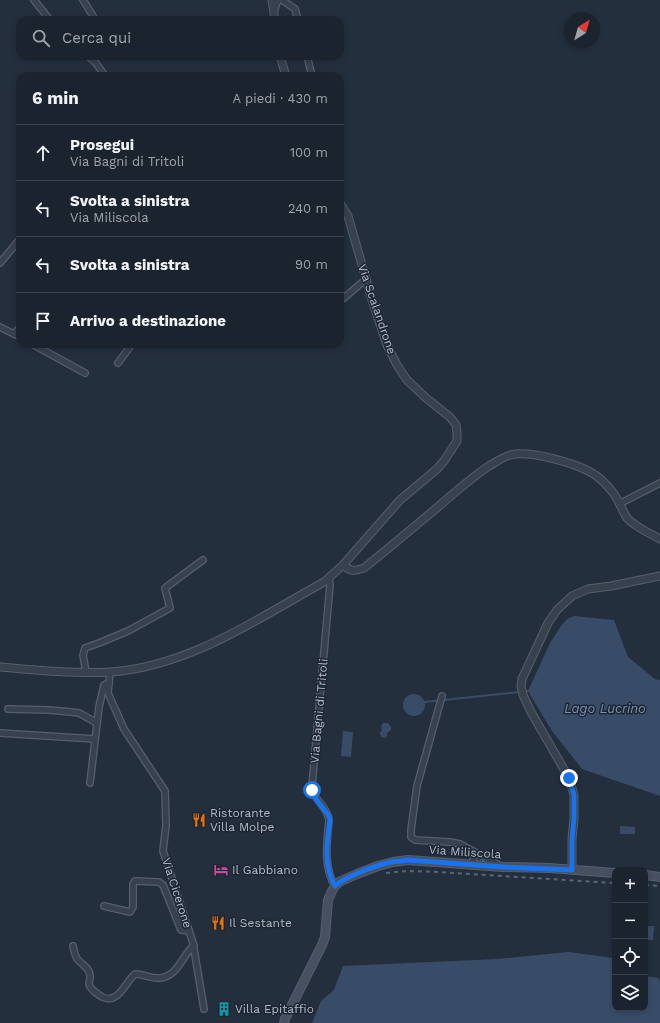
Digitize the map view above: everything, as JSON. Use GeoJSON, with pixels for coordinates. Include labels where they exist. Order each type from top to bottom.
{"type":"FeatureCollection","features":[{"type":"Feature","properties":{"kind":"main road","name":"Via Miliscola"},"geometry":{"type":"LineString","coordinates":[[335,886],[339,882],[378,866],[408,860],[612,873]]}},
{"type":"Feature","properties":{"kind":"main road"},"geometry":{"type":"LineString","coordinates":[[648,875],[660,877]]}},
{"type":"Feature","properties":{"kind":"main road"},"geometry":{"type":"LineString","coordinates":[[284,1023],[322,945],[325,936],[328,900],[335,886]]}},
{"type":"Feature","properties":{"kind":"street"},"geometry":{"type":"LineString","coordinates":[[34,0],[47,16]]}},
{"type":"Feature","properties":{"kind":"street"},"geometry":{"type":"LineString","coordinates":[[83,0],[93,16]]}},
{"type":"Feature","properties":{"kind":"street"},"geometry":{"type":"LineString","coordinates":[[272,0],[274,16]]}},
{"type":"Feature","properties":{"kind":"street"},"geometry":{"type":"LineString","coordinates":[[274,12],[278,0]]}},
{"type":"Feature","properties":{"kind":"street"},"geometry":{"type":"LineString","coordinates":[[282,0],[295,9],[297,16]]}},
{"type":"Feature","properties":{"kind":"street"},"geometry":{"type":"LineString","coordinates":[[93,60],[102,72]]}},
{"type":"Feature","properties":{"kind":"street"},"geometry":{"type":"LineString","coordinates":[[281,60],[285,72]]}},
{"type":"Feature","properties":{"kind":"street"},"geometry":{"type":"LineString","coordinates":[[308,60],[311,72]]}},
{"type":"Feature","properties":{"kind":"street","name":"Via Scalandrone"},"geometry":{"type":"LineString","coordinates":[[0,667],[76,672],[110,672],[146,667],[183,656],[224,638],[329,578],[343,565],[400,500],[437,470],[444,461],[457,441],[458,433],[456,425],[450,417],[426,398],[407,380],[397,366],[387,345],[348,216],[344,210]]}},
{"type":"Feature","properties":{"kind":"street"},"geometry":{"type":"LineString","coordinates":[[0,263],[16,244]]}},
{"type":"Feature","properties":{"kind":"street"},"geometry":{"type":"LineString","coordinates":[[344,298],[366,279]]}},
{"type":"Feature","properties":{"kind":"street"},"geometry":{"type":"LineString","coordinates":[[0,326],[14,334],[16,332]]}},
{"type":"Feature","properties":{"kind":"street"},"geometry":{"type":"LineString","coordinates":[[39,348],[85,373]]}},
{"type":"Feature","properties":{"kind":"street"},"geometry":{"type":"LineString","coordinates":[[118,363],[129,348]]}},
{"type":"Feature","properties":{"kind":"street"},"geometry":{"type":"LineString","coordinates":[[343,565],[349,570],[364,568],[464,484],[498,460],[521,454],[535,455],[568,463],[592,473],[614,494],[628,518],[637,526],[660,539]]}},
{"type":"Feature","properties":{"kind":"street"},"geometry":{"type":"LineString","coordinates":[[619,504],[660,483]]}},
{"type":"Feature","properties":{"kind":"street"},"geometry":{"type":"LineString","coordinates":[[86,672],[83,655],[85,648],[128,631],[170,608],[165,588],[203,560]]}},
{"type":"Feature","properties":{"kind":"street"},"geometry":{"type":"LineString","coordinates":[[572,870],[574,795],[569,778],[531,712],[523,695],[521,686],[522,679],[548,623],[557,610],[572,596],[588,590],[660,576]]}},
{"type":"Feature","properties":{"kind":"street","name":"Via Bagni di Tritoli"},"geometry":{"type":"LineString","coordinates":[[329,578],[330,585],[312,790],[316,799],[329,816],[330,820],[326,848],[330,878],[335,886]]}},
{"type":"Feature","properties":{"kind":"street","name":"Via Cicerone"},"geometry":{"type":"LineString","coordinates":[[110,672],[108,693],[124,729],[165,791],[166,825],[163,851],[194,945],[204,1009]]}},
{"type":"Feature","properties":{"kind":"street"},"geometry":{"type":"LineString","coordinates":[[90,783],[99,707],[104,685],[109,683]]}},
{"type":"Feature","properties":{"kind":"street"},"geometry":{"type":"LineString","coordinates":[[440,699],[417,786],[411,837],[415,840],[460,844],[503,867]]}},
{"type":"Feature","properties":{"kind":"street"},"geometry":{"type":"LineString","coordinates":[[8,709],[49,710],[79,713],[97,723]]}},
{"type":"Feature","properties":{"kind":"street"},"geometry":{"type":"LineString","coordinates":[[0,733],[95,739]]}},
{"type":"Feature","properties":{"kind":"street"},"geometry":{"type":"LineString","coordinates":[[471,865],[476,853]]}},
{"type":"Feature","properties":{"kind":"street"},"geometry":{"type":"LineString","coordinates":[[104,906],[130,912],[133,908],[133,884],[135,881],[159,882],[163,885],[182,930],[189,931]]}},
{"type":"Feature","properties":{"kind":"street"},"geometry":{"type":"LineString","coordinates":[[72,946],[77,959],[88,969],[90,975],[89,985],[91,988],[97,994],[105,998],[111,998],[122,992],[135,974],[152,978],[160,978],[173,973],[194,945]]}},
{"type":"Feature","properties":{"kind":"water","name":"Lago Lucrino"},"geometry":{"type":"Polygon","coordinates":[[[574,616],[614,620],[628,657],[655,679],[660,680],[660,796],[582,769],[552,731],[528,691],[550,643],[567,619],[574,616]]]}},
{"type":"Feature","properties":{"kind":"water"},"geometry":{"type":"Polygon","coordinates":[[[414,694],[422,697],[425,705],[422,713],[414,716],[406,713],[403,705],[406,697],[414,694]]]}},
{"type":"Feature","properties":{"kind":"water"},"geometry":{"type":"Polygon","coordinates":[[[383,723],[388,723],[391,727],[391,730],[387,733],[385,738],[381,737],[380,734],[383,723]]]}},
{"type":"Feature","properties":{"kind":"water"},"geometry":{"type":"Polygon","coordinates":[[[343,731],[353,732],[351,757],[341,756],[343,731]]]}},
{"type":"Feature","properties":{"kind":"water"},"geometry":{"type":"Polygon","coordinates":[[[620,826],[635,827],[635,834],[620,834],[620,826]]]}},
{"type":"Feature","properties":{"kind":"water"},"geometry":{"type":"Polygon","coordinates":[[[648,926],[654,926],[653,940],[648,940],[648,926]]]}},
{"type":"Feature","properties":{"kind":"water"},"geometry":{"type":"Polygon","coordinates":[[[569,952],[612,958],[612,1011],[648,1011],[648,976],[658,978],[660,981],[660,1023],[312,1023],[321,1001],[334,990],[343,966],[497,959],[569,952]]]}},
{"type":"Feature","properties":{"kind":"waterway"},"geometry":{"type":"LineString","coordinates":[[425,702],[528,691]]}},
{"type":"Feature","properties":{"kind":"railway"},"geometry":{"type":"LineString","coordinates":[[386,873],[407,871],[439,872],[612,883]]}},
{"type":"Feature","properties":{"kind":"railway"},"geometry":{"type":"LineString","coordinates":[[648,885],[660,886]]}},
{"type":"Feature","properties":{"kind":"place","name":"Ristorante Villa Molpe"},"geometry":{"type":"Point","coordinates":[199,820]}},
{"type":"Feature","properties":{"kind":"place","name":"Il Gabbiano"},"geometry":{"type":"Point","coordinates":[221,870]}},
{"type":"Feature","properties":{"kind":"place","name":"Il Sestante"},"geometry":{"type":"Point","coordinates":[218,923]}},
{"type":"Feature","properties":{"kind":"place","name":"Villa Epitaffio"},"geometry":{"type":"Point","coordinates":[224,1009]}},
{"type":"Feature","properties":{"kind":"route"},"geometry":{"type":"LineString","coordinates":[[312,790],[316,799],[326,810],[330,820],[326,848],[330,878],[335,886],[339,882],[378,866],[408,860],[503,867],[572,870],[574,795],[569,778]]}}]}
